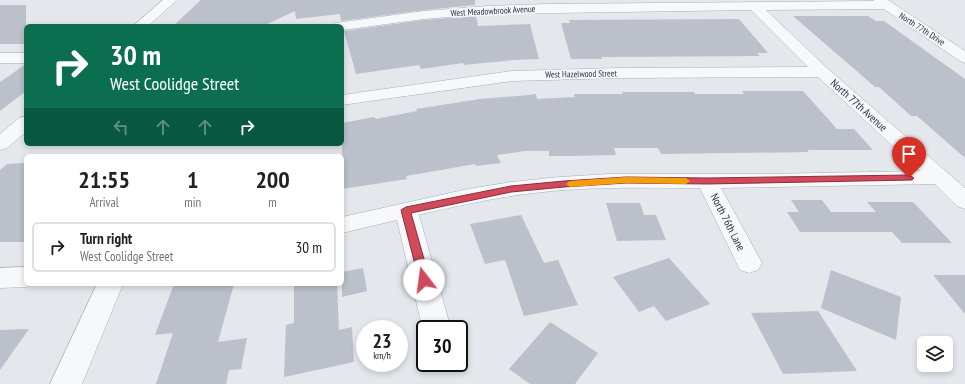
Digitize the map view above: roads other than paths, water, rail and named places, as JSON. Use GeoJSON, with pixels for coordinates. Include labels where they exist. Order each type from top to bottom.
{"type":"FeatureCollection","features":[{"type":"Feature","properties":{"kind":"street"},"geometry":{"type":"LineString","coordinates":[[142,24],[171,0]]}},
{"type":"Feature","properties":{"kind":"street","name":"West Meadowbrook Avenue"},"geometry":{"type":"LineString","coordinates":[[344,26],[488,10],[547,8],[755,7],[882,3]]}},
{"type":"Feature","properties":{"kind":"street","name":"North 77th Drive"},"geometry":{"type":"LineString","coordinates":[[882,3],[965,58]]}},
{"type":"Feature","properties":{"kind":"street","name":"North 77th Avenue"},"geometry":{"type":"LineString","coordinates":[[755,7],[822,72],[965,201]]}},
{"type":"Feature","properties":{"kind":"street"},"geometry":{"type":"LineString","coordinates":[[0,58],[24,58]]}},
{"type":"Feature","properties":{"kind":"street","name":"West Hazelwood Street"},"geometry":{"type":"LineString","coordinates":[[344,100],[512,76],[626,73],[822,72]]}},
{"type":"Feature","properties":{"kind":"street"},"geometry":{"type":"LineString","coordinates":[[344,226],[406,210],[511,189],[564,184],[626,180],[707,181],[940,177]]}},
{"type":"Feature","properties":{"kind":"street","name":"North 76th Lane"},"geometry":{"type":"LineString","coordinates":[[707,181],[749,263]]}},
{"type":"Feature","properties":{"kind":"street"},"geometry":{"type":"LineString","coordinates":[[406,210],[434,320]]}},
{"type":"Feature","properties":{"kind":"street"},"geometry":{"type":"LineString","coordinates":[[0,278],[24,277]]}},
{"type":"Feature","properties":{"kind":"street"},"geometry":{"type":"LineString","coordinates":[[66,384],[109,286]]}}]}
